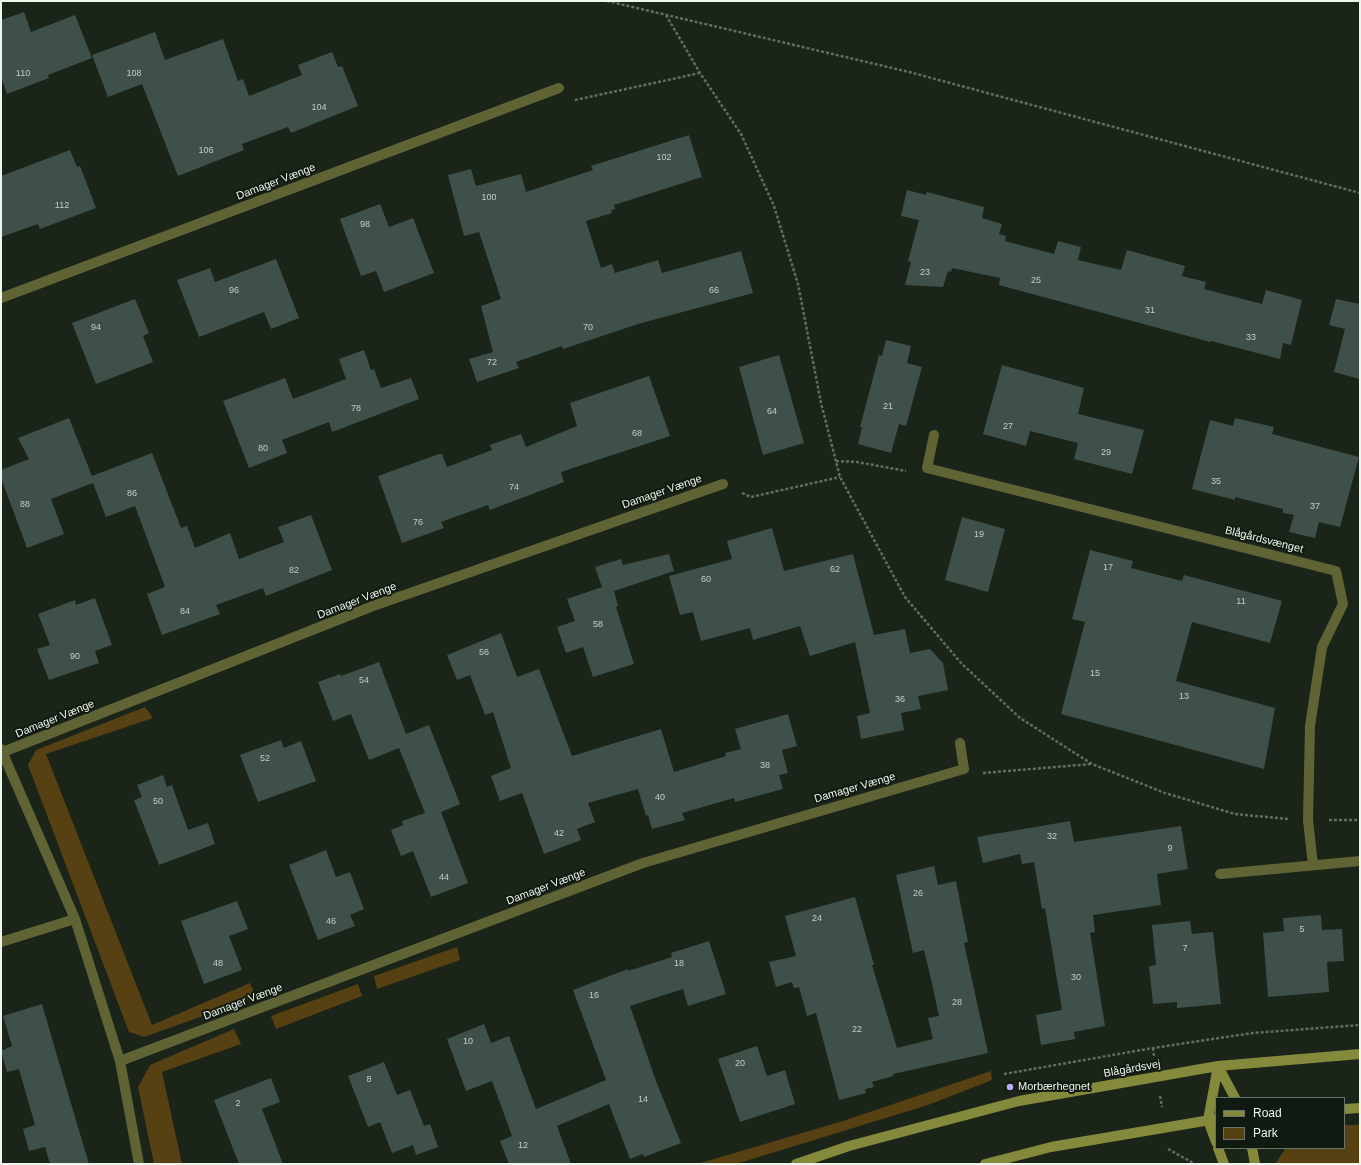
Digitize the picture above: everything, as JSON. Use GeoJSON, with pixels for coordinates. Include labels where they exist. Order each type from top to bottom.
{"type":"FeatureCollection","features":[{"type":"Feature","properties":{"kind":"street","name":"Damager Vænge"},"geometry":{"type":"LineString","coordinates":[[1,298],[559,88]]}},
{"type":"Feature","properties":{"kind":"street"},"geometry":{"type":"LineString","coordinates":[[927,468],[934,434]]}},
{"type":"Feature","properties":{"kind":"street","name":"Blågårdsvænget"},"geometry":{"type":"LineString","coordinates":[[927,468],[1336,571],[1343,604],[1322,647],[1310,726],[1308,820],[1313,865]]}},
{"type":"Feature","properties":{"kind":"street","name":"Damager Vænge"},"geometry":{"type":"LineString","coordinates":[[139,1164],[120,1061],[75,919],[2,751],[373,606],[723,484]]}},
{"type":"Feature","properties":{"kind":"street"},"geometry":{"type":"LineString","coordinates":[[960,743],[964,769]]}},
{"type":"Feature","properties":{"kind":"street","name":"Damager Vænge"},"geometry":{"type":"LineString","coordinates":[[120,1061],[643,863],[964,769]]}},
{"type":"Feature","properties":{"kind":"street"},"geometry":{"type":"LineString","coordinates":[[1220,874],[1360,861]]}},
{"type":"Feature","properties":{"kind":"street"},"geometry":{"type":"LineString","coordinates":[[1,942],[75,919]]}},
{"type":"Feature","properties":{"kind":"street","name":"Blågårdsvej"},"geometry":{"type":"LineString","coordinates":[[796,1164],[849,1146],[1019,1101],[1218,1066],[1360,1054]]}},
{"type":"Feature","properties":{"kind":"street"},"geometry":{"type":"LineString","coordinates":[[1218,1066],[1234,1097]]}},
{"type":"Feature","properties":{"kind":"street"},"geometry":{"type":"LineString","coordinates":[[1215,1136],[1212,1119],[1218,1066]]}},
{"type":"Feature","properties":{"kind":"street"},"geometry":{"type":"LineString","coordinates":[[1345,1109],[1360,1108]]}},
{"type":"Feature","properties":{"kind":"street"},"geometry":{"type":"LineString","coordinates":[[985,1164],[1051,1147],[1212,1119]]}},
{"type":"Feature","properties":{"kind":"street"},"geometry":{"type":"LineString","coordinates":[[1218,1149],[1224,1164]]}},
{"type":"Feature","properties":{"kind":"street"},"geometry":{"type":"LineString","coordinates":[[1252,1149],[1255,1164]]}},
{"type":"Feature","properties":{"kind":"path"},"geometry":{"type":"LineString","coordinates":[[607,1],[909,72],[1360,193]]}},
{"type":"Feature","properties":{"kind":"path"},"geometry":{"type":"LineString","coordinates":[[666,15],[700,73],[741,134],[774,206],[798,284],[821,403],[840,477],[905,597],[961,663],[1020,718],[1092,764],[1165,793],[1235,814],[1308,820],[1360,820]]}},
{"type":"Feature","properties":{"kind":"path"},"geometry":{"type":"LineString","coordinates":[[559,88],[576,101],[700,73]]}},
{"type":"Feature","properties":{"kind":"path"},"geometry":{"type":"LineString","coordinates":[[836,461],[858,462],[912,472],[927,468]]}},
{"type":"Feature","properties":{"kind":"path"},"geometry":{"type":"LineString","coordinates":[[723,484],[751,497],[840,477]]}},
{"type":"Feature","properties":{"kind":"path"},"geometry":{"type":"LineString","coordinates":[[964,769],[984,773],[1092,764]]}},
{"type":"Feature","properties":{"kind":"path"},"geometry":{"type":"LineString","coordinates":[[1004,1074],[1153,1048],[1254,1033],[1360,1025]]}},
{"type":"Feature","properties":{"kind":"green space"},"geometry":{"type":"Polygon","coordinates":[[[145,707],[153,718],[46,754],[152,1025],[250,983],[256,997],[144,1037],[129,1032],[28,765],[36,750],[145,707]]]}},
{"type":"Feature","properties":{"kind":"green space"},"geometry":{"type":"Polygon","coordinates":[[[457,947],[460,960],[377,989],[374,976],[457,947]]]}},
{"type":"Feature","properties":{"kind":"green space"},"geometry":{"type":"Polygon","coordinates":[[[358,984],[362,996],[276,1029],[271,1016],[358,984]]]}},
{"type":"Feature","properties":{"kind":"green space"},"geometry":{"type":"Polygon","coordinates":[[[234,1029],[241,1044],[162,1072],[182,1164],[154,1164],[138,1087],[150,1065],[234,1029]]]}},
{"type":"Feature","properties":{"kind":"green space"},"geometry":{"type":"Polygon","coordinates":[[[991,1071],[992,1080],[928,1105],[736,1164],[697,1164],[843,1121],[991,1071]]]}},
{"type":"Feature","properties":{"kind":"green space"},"geometry":{"type":"Polygon","coordinates":[[[1345,1125],[1360,1125],[1360,1164],[1275,1164],[1285,1149],[1345,1149],[1345,1125]]]}},
{"type":"Feature","properties":{"kind":"building"},"geometry":{"type":"Polygon","coordinates":[[[24,12],[31,32],[75,15],[92,58],[48,75],[49,78],[7,94],[1,77],[1,20],[24,12]]]}},
{"type":"Feature","properties":{"kind":"building"},"geometry":{"type":"Polygon","coordinates":[[[155,32],[165,60],[223,39],[238,81],[243,79],[249,96],[302,75],[298,65],[332,52],[338,67],[342,66],[358,106],[291,133],[288,127],[242,144],[244,150],[178,176],[142,84],[108,97],[92,55],[155,32]]]}},
{"type":"Feature","properties":{"kind":"building"},"geometry":{"type":"Polygon","coordinates":[[[689,135],[702,177],[614,205],[615,209],[611,210],[612,213],[586,221],[601,268],[612,264],[615,273],[658,260],[662,273],[741,251],[753,293],[638,324],[563,349],[562,346],[516,362],[519,368],[477,382],[469,359],[493,352],[481,306],[501,299],[479,232],[464,236],[448,175],[471,169],[476,186],[521,174],[526,192],[593,170],[591,166],[689,135]]]}},
{"type":"Feature","properties":{"kind":"building"},"geometry":{"type":"Polygon","coordinates":[[[70,150],[77,167],[80,166],[96,208],[40,229],[38,224],[1,237],[1,176],[70,150]]]}},
{"type":"Feature","properties":{"kind":"building"},"geometry":{"type":"Polygon","coordinates":[[[907,190],[926,195],[927,192],[984,207],[982,218],[1002,224],[999,234],[1006,236],[1005,241],[1054,254],[1058,241],[1081,247],[1078,260],[1121,270],[1127,250],[1185,266],[1182,276],[1206,282],[1204,289],[1262,304],[1266,290],[1302,300],[1291,345],[1283,343],[1280,359],[1211,341],[1210,342],[999,285],[1000,278],[952,268],[951,272],[948,271],[943,287],[905,285],[911,262],[908,261],[919,220],[901,216],[907,190]]]}},
{"type":"Feature","properties":{"kind":"building"},"geometry":{"type":"Polygon","coordinates":[[[380,204],[389,227],[413,218],[434,273],[384,292],[376,271],[361,276],[340,219],[380,204]]]}},
{"type":"Feature","properties":{"kind":"building"},"geometry":{"type":"Polygon","coordinates":[[[276,259],[299,318],[271,329],[264,312],[199,337],[177,280],[210,268],[215,282],[276,259]]]}},
{"type":"Feature","properties":{"kind":"building"},"geometry":{"type":"Polygon","coordinates":[[[135,299],[149,333],[143,336],[153,362],[96,384],[72,323],[135,299]]]}},
{"type":"Feature","properties":{"kind":"building"},"geometry":{"type":"Polygon","coordinates":[[[1336,299],[1360,304],[1360,379],[1334,372],[1345,329],[1329,325],[1336,299]]]}},
{"type":"Feature","properties":{"kind":"building"},"geometry":{"type":"Polygon","coordinates":[[[886,340],[911,346],[907,363],[922,367],[906,426],[899,424],[891,453],[858,444],[862,427],[860,427],[879,355],[882,356],[886,340]]]}},
{"type":"Feature","properties":{"kind":"building"},"geometry":{"type":"Polygon","coordinates":[[[364,350],[371,370],[374,369],[381,388],[411,378],[419,399],[332,432],[329,422],[282,440],[287,453],[249,468],[223,401],[285,378],[293,399],[346,379],[339,359],[364,350]]]}},
{"type":"Feature","properties":{"kind":"building"},"geometry":{"type":"Polygon","coordinates":[[[779,355],[804,443],[763,455],[739,367],[779,355]]]}},
{"type":"Feature","properties":{"kind":"building"},"geometry":{"type":"Polygon","coordinates":[[[1002,365],[1084,388],[1078,414],[1144,430],[1132,474],[1074,459],[1078,443],[1030,431],[1026,446],[983,434],[1002,365]]]}},
{"type":"Feature","properties":{"kind":"building"},"geometry":{"type":"Polygon","coordinates":[[[649,376],[670,436],[561,472],[564,482],[490,510],[488,505],[441,522],[444,528],[402,543],[378,476],[439,454],[442,454],[447,467],[492,450],[490,445],[521,434],[526,447],[577,426],[570,403],[649,376]]]}},
{"type":"Feature","properties":{"kind":"building"},"geometry":{"type":"Polygon","coordinates":[[[69,418],[92,476],[152,453],[181,528],[187,526],[195,548],[230,533],[239,559],[284,542],[278,527],[311,515],[332,570],[266,596],[263,588],[216,605],[220,614],[162,635],[147,594],[165,587],[135,506],[106,517],[93,483],[51,499],[64,534],[27,548],[1,478],[1,470],[29,459],[18,438],[69,418]]]}},
{"type":"Feature","properties":{"kind":"building"},"geometry":{"type":"Polygon","coordinates":[[[1235,418],[1274,427],[1272,434],[1359,457],[1340,527],[1319,522],[1315,538],[1289,532],[1294,515],[1283,513],[1283,509],[1235,497],[1235,500],[1192,489],[1210,420],[1233,426],[1235,418]]]}},
{"type":"Feature","properties":{"kind":"building"},"geometry":{"type":"Polygon","coordinates":[[[962,517],[1005,529],[988,592],[945,580],[962,517]]]}},
{"type":"Feature","properties":{"kind":"building"},"geometry":{"type":"Polygon","coordinates":[[[772,528],[784,571],[853,554],[874,635],[905,629],[910,653],[930,649],[943,663],[948,690],[918,696],[921,709],[901,713],[904,730],[861,739],[857,716],[870,713],[855,642],[810,656],[800,626],[753,640],[750,628],[701,641],[693,612],[680,615],[669,576],[732,559],[727,541],[772,528]]]}},
{"type":"Feature","properties":{"kind":"building"},"geometry":{"type":"Polygon","coordinates":[[[1090,550],[1133,561],[1131,568],[1182,581],[1184,575],[1282,601],[1270,643],[1192,622],[1176,681],[1275,708],[1264,769],[1061,714],[1085,622],[1072,619],[1090,550]]]}},
{"type":"Feature","properties":{"kind":"building"},"geometry":{"type":"Polygon","coordinates":[[[669,554],[674,571],[614,591],[618,606],[616,607],[634,664],[593,677],[583,647],[566,653],[557,627],[575,621],[567,599],[602,587],[595,567],[621,559],[623,565],[669,554]]]}},
{"type":"Feature","properties":{"kind":"building"},"geometry":{"type":"Polygon","coordinates":[[[95,598],[112,645],[95,651],[99,663],[49,680],[37,649],[50,645],[38,614],[75,600],[76,605],[95,598]]]}},
{"type":"Feature","properties":{"kind":"building"},"geometry":{"type":"Polygon","coordinates":[[[501,633],[517,677],[539,669],[572,756],[661,729],[674,772],[726,756],[725,753],[741,749],[735,729],[788,714],[797,746],[782,750],[788,773],[779,775],[783,789],[735,802],[734,798],[682,813],[685,820],[652,829],[648,815],[646,816],[638,789],[588,803],[595,822],[577,829],[581,840],[544,854],[522,793],[500,801],[491,776],[511,768],[493,712],[485,715],[470,675],[457,680],[447,655],[501,633]]]}},
{"type":"Feature","properties":{"kind":"building"},"geometry":{"type":"Polygon","coordinates":[[[379,662],[406,734],[429,725],[460,804],[441,812],[468,883],[431,897],[413,851],[401,856],[391,830],[403,825],[402,821],[425,813],[399,748],[369,760],[351,714],[333,721],[318,682],[340,674],[341,676],[379,662]]]}},
{"type":"Feature","properties":{"kind":"building"},"geometry":{"type":"Polygon","coordinates":[[[281,740],[284,748],[301,741],[316,781],[258,802],[240,755],[281,740]]]}},
{"type":"Feature","properties":{"kind":"building"},"geometry":{"type":"Polygon","coordinates":[[[163,775],[167,787],[172,785],[188,830],[208,823],[215,844],[159,865],[134,800],[142,797],[137,785],[163,775]]]}},
{"type":"Feature","properties":{"kind":"building"},"geometry":{"type":"Polygon","coordinates":[[[1070,821],[1074,842],[1181,826],[1188,869],[1157,874],[1161,905],[1093,915],[1095,932],[1090,933],[1105,1026],[1074,1032],[1075,1039],[1041,1045],[1036,1015],[1062,1010],[1045,908],[1042,909],[1034,862],[1022,864],[1020,854],[983,863],[977,837],[1070,821]]]}},
{"type":"Feature","properties":{"kind":"building"},"geometry":{"type":"Polygon","coordinates":[[[326,850],[336,877],[350,872],[364,909],[350,915],[355,926],[318,940],[289,865],[326,850]]]}},
{"type":"Feature","properties":{"kind":"building"},"geometry":{"type":"Polygon","coordinates":[[[934,866],[938,885],[956,881],[968,942],[964,943],[988,1053],[893,1074],[893,1076],[872,1082],[874,1087],[865,1089],[866,1093],[839,1100],[816,1013],[807,1016],[799,987],[794,988],[792,982],[776,987],[769,962],[796,956],[785,916],[855,897],[874,965],[872,965],[897,1048],[933,1039],[928,1018],[939,1016],[931,979],[924,950],[913,953],[896,875],[934,866]]]}},
{"type":"Feature","properties":{"kind":"building"},"geometry":{"type":"Polygon","coordinates":[[[237,901],[248,929],[229,936],[242,970],[204,984],[181,921],[237,901]]]}},
{"type":"Feature","properties":{"kind":"building"},"geometry":{"type":"Polygon","coordinates":[[[1321,915],[1322,930],[1342,929],[1344,961],[1327,962],[1329,992],[1268,997],[1263,933],[1284,931],[1283,918],[1321,915]]]}},
{"type":"Feature","properties":{"kind":"building"},"geometry":{"type":"Polygon","coordinates":[[[1190,921],[1192,934],[1213,932],[1221,1004],[1177,1008],[1177,1002],[1153,1004],[1149,966],[1156,965],[1152,925],[1190,921]]]}},
{"type":"Feature","properties":{"kind":"building"},"geometry":{"type":"Polygon","coordinates":[[[709,941],[726,994],[688,1006],[683,989],[630,1006],[656,1081],[681,1143],[644,1157],[643,1154],[630,1159],[609,1104],[557,1126],[571,1164],[509,1164],[500,1141],[512,1136],[492,1081],[466,1091],[447,1039],[484,1024],[491,1043],[509,1036],[536,1109],[606,1080],[573,990],[628,969],[628,971],[672,957],[671,953],[709,941]]]}},
{"type":"Feature","properties":{"kind":"building"},"geometry":{"type":"Polygon","coordinates":[[[42,1004],[89,1164],[50,1164],[45,1147],[29,1151],[23,1129],[35,1125],[19,1069],[7,1072],[1,1051],[12,1046],[3,1016],[42,1004]]]}},
{"type":"Feature","properties":{"kind":"building"},"geometry":{"type":"Polygon","coordinates":[[[757,1046],[767,1076],[785,1070],[795,1104],[740,1122],[718,1059],[757,1046]]]}},
{"type":"Feature","properties":{"kind":"building"},"geometry":{"type":"Polygon","coordinates":[[[384,1062],[397,1095],[410,1090],[424,1126],[430,1124],[438,1147],[416,1155],[413,1145],[392,1153],[380,1122],[368,1127],[348,1076],[384,1062]]]}},
{"type":"Feature","properties":{"kind":"building"},"geometry":{"type":"Polygon","coordinates":[[[271,1078],[280,1102],[262,1109],[283,1164],[239,1164],[214,1100],[271,1078]]]}},
{"type":"Feature","properties":{"kind":"place","name":"Morbærhegnet"},"geometry":{"type":"Point","coordinates":[1010,1087]}}]}
